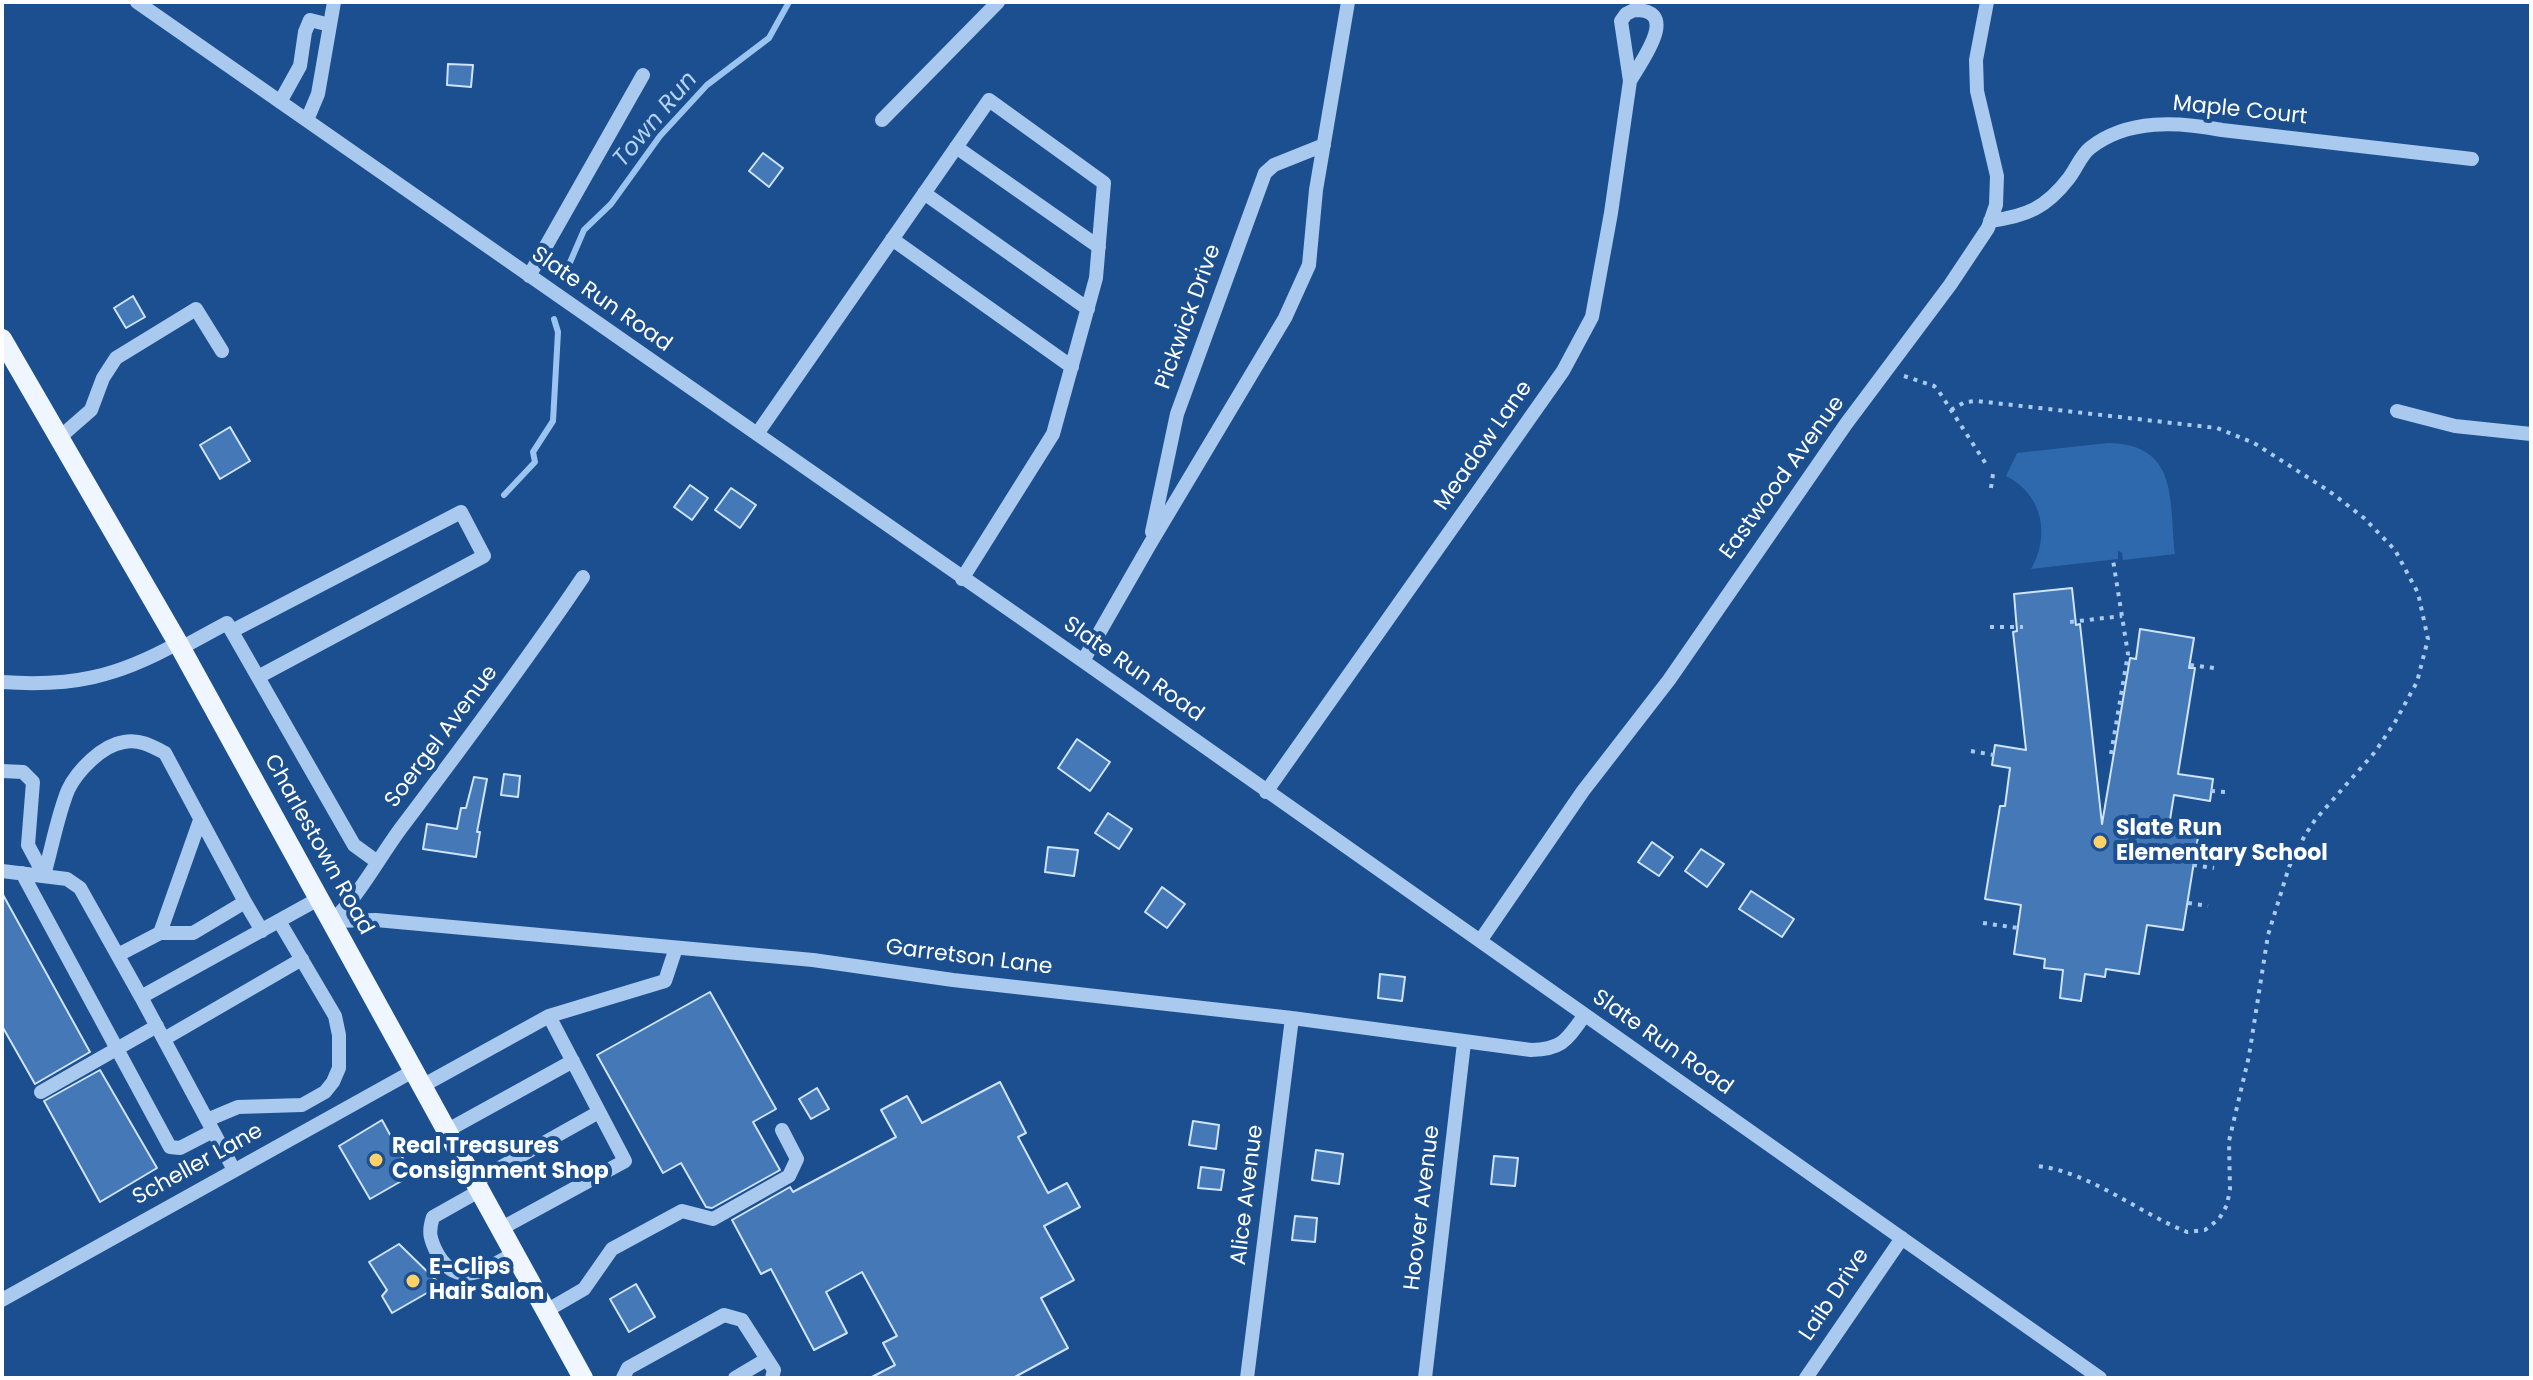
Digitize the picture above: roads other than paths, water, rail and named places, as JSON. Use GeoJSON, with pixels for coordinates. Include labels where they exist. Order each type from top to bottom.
{"type":"FeatureCollection","features":[{"type":"Feature","properties":{"kind":"main road","name":"Charlestown Road"},"geometry":{"type":"LineString","coordinates":[[2,339],[180,645],[583,1378]]}},
{"type":"Feature","properties":{"kind":"street","name":"Slate Run Road"},"geometry":{"type":"LineString","coordinates":[[137,2],[1083,661],[2095,1377]]}},
{"type":"Feature","properties":{"kind":"street"},"geometry":{"type":"LineString","coordinates":[[307,120],[318,94],[334,2]]}},
{"type":"Feature","properties":{"kind":"street"},"geometry":{"type":"LineString","coordinates":[[882,120],[998,2]]}},
{"type":"Feature","properties":{"kind":"street","name":"Pickwick Drive"},"geometry":{"type":"LineString","coordinates":[[1083,661],[1285,318],[1309,265],[1324,145],[1348,2]]}},
{"type":"Feature","properties":{"kind":"street","name":"Eastwood Avenue"},"geometry":{"type":"LineString","coordinates":[[1480,941],[1583,791],[1669,680],[1837,437],[1950,285],[1990,221],[1996,205],[1997,176],[1977,91],[1976,60],[1987,2]]}},
{"type":"Feature","properties":{"kind":"street"},"geometry":{"type":"LineString","coordinates":[[280,102],[300,66],[310,20],[330,25]]}},
{"type":"Feature","properties":{"kind":"street"},"geometry":{"type":"LineString","coordinates":[[529,276],[643,75]]}},
{"type":"Feature","properties":{"kind":"street","name":"Meadow Lane"},"geometry":{"type":"LineString","coordinates":[[1266,792],[1563,371],[1592,317],[1630,81]]}},
{"type":"Feature","properties":{"kind":"street"},"geometry":{"type":"LineString","coordinates":[[757,434],[989,100],[1104,183],[1096,278],[1053,434],[962,579]]}},
{"type":"Feature","properties":{"kind":"street","name":"Maple Court"},"geometry":{"type":"LineString","coordinates":[[1990,221],[2036,210],[2070,178],[2088,149],[2118,134],[2150,124],[2185,123],[2472,159]]}},
{"type":"Feature","properties":{"kind":"street","name":"Pickwick Drive"},"geometry":{"type":"LineString","coordinates":[[1150,544],[1177,414],[1265,173],[1274,165],[1324,145]]}},
{"type":"Feature","properties":{"kind":"street"},"geometry":{"type":"LineString","coordinates":[[956,147],[1099,247]]}},
{"type":"Feature","properties":{"kind":"street"},"geometry":{"type":"LineString","coordinates":[[924,193],[1088,309]]}},
{"type":"Feature","properties":{"kind":"street"},"geometry":{"type":"LineString","coordinates":[[892,239],[1072,367]]}},
{"type":"Feature","properties":{"kind":"street"},"geometry":{"type":"LineString","coordinates":[[59,438],[91,410],[103,378],[116,358],[196,309],[222,351]]}},
{"type":"Feature","properties":{"kind":"street"},"geometry":{"type":"LineString","coordinates":[[2397,411],[2455,426],[2531,434]]}},
{"type":"Feature","properties":{"kind":"street"},"geometry":{"type":"LineString","coordinates":[[232,631],[461,512],[484,556],[258,677]]}},
{"type":"Feature","properties":{"kind":"street","name":"Soergel Avenue"},"geometry":{"type":"LineString","coordinates":[[332,921],[349,905],[376,861],[522,667],[583,577]]}},
{"type":"Feature","properties":{"kind":"street"},"geometry":{"type":"LineString","coordinates":[[2,682],[65,683],[146,660],[227,623],[354,845],[376,861]]}},
{"type":"Feature","properties":{"kind":"street"},"geometry":{"type":"LineString","coordinates":[[44,875],[69,789],[86,766],[122,741],[146,743],[165,753],[262,931]]}},
{"type":"Feature","properties":{"kind":"street"},"geometry":{"type":"LineString","coordinates":[[2,771],[23,772],[33,782],[28,845],[44,875]]}},
{"type":"Feature","properties":{"kind":"street"},"geometry":{"type":"LineString","coordinates":[[160,933],[200,820]]}},
{"type":"Feature","properties":{"kind":"street"},"geometry":{"type":"LineString","coordinates":[[2,871],[67,879],[80,888],[234,1170]]}},
{"type":"Feature","properties":{"kind":"street"},"geometry":{"type":"LineString","coordinates":[[22,873],[170,1147],[180,1148],[238,1107],[302,1105],[325,1092],[333,1082],[339,1068],[339,1035],[335,1016],[279,921]]}},
{"type":"Feature","properties":{"kind":"street"},"geometry":{"type":"LineString","coordinates":[[141,997],[320,898]]}},
{"type":"Feature","properties":{"kind":"street"},"geometry":{"type":"LineString","coordinates":[[118,955],[160,933],[193,933],[245,902]]}},
{"type":"Feature","properties":{"kind":"street","name":"Garretson Lane"},"geometry":{"type":"LineString","coordinates":[[332,921],[376,920],[813,960],[953,980],[1292,1018],[1531,1050],[1552,1049],[1568,1038],[1584,1016]]}},
{"type":"Feature","properties":{"kind":"street","name":"Scheller Lane"},"geometry":{"type":"LineString","coordinates":[[2,1300],[234,1170],[419,1078],[549,1016],[665,981],[676,948]]}},
{"type":"Feature","properties":{"kind":"street"},"geometry":{"type":"LineString","coordinates":[[41,1092],[117,1049],[160,1032],[302,959]]}},
{"type":"Feature","properties":{"kind":"street"},"geometry":{"type":"LineString","coordinates":[[502,1228],[625,1161],[549,1016]]}},
{"type":"Feature","properties":{"kind":"street","name":"Alice Avenue"},"geometry":{"type":"LineString","coordinates":[[1247,1378],[1292,1018]]}},
{"type":"Feature","properties":{"kind":"street","name":"Hoover Avenue"},"geometry":{"type":"LineString","coordinates":[[1425,1378],[1464,1043]]}},
{"type":"Feature","properties":{"kind":"street"},"geometry":{"type":"LineString","coordinates":[[448,1130],[573,1061]]}},
{"type":"Feature","properties":{"kind":"street"},"geometry":{"type":"LineString","coordinates":[[515,1253],[480,1272],[454,1272],[441,1260],[428,1230],[433,1217],[599,1112]]}},
{"type":"Feature","properties":{"kind":"street"},"geometry":{"type":"LineString","coordinates":[[546,1311],[584,1289],[612,1249],[682,1211],[713,1219],[789,1176],[797,1159],[782,1130]]}},
{"type":"Feature","properties":{"kind":"street","name":"Laib Drive"},"geometry":{"type":"LineString","coordinates":[[1806,1378],[1902,1238]]}},
{"type":"Feature","properties":{"kind":"street"},"geometry":{"type":"LineString","coordinates":[[623,1378],[628,1368],[724,1315],[742,1320],[774,1370],[772,1378]]}},
{"type":"Feature","properties":{"kind":"street"},"geometry":{"type":"LineString","coordinates":[[735,1378],[767,1359]]}},
{"type":"Feature","properties":{"kind":"waterway","name":"Town Run"},"geometry":{"type":"LineString","coordinates":[[565,274],[584,230],[611,204],[660,136],[707,85],[769,38],[789,2]]}},
{"type":"Feature","properties":{"kind":"waterway","name":"Town Run"},"geometry":{"type":"LineString","coordinates":[[504,495],[535,462],[533,452],[553,421],[558,332],[554,319]]}},
{"type":"Feature","properties":{"kind":"place","name":"Slate Run Elementary School"},"geometry":{"type":"Point","coordinates":[2100,842]}},
{"type":"Feature","properties":{"kind":"place","name":"Real Treasures Consignment Shop"},"geometry":{"type":"Point","coordinates":[376,1160]}},
{"type":"Feature","properties":{"kind":"place","name":"E-Clips Hair Salon"},"geometry":{"type":"Point","coordinates":[413,1281]}}]}
